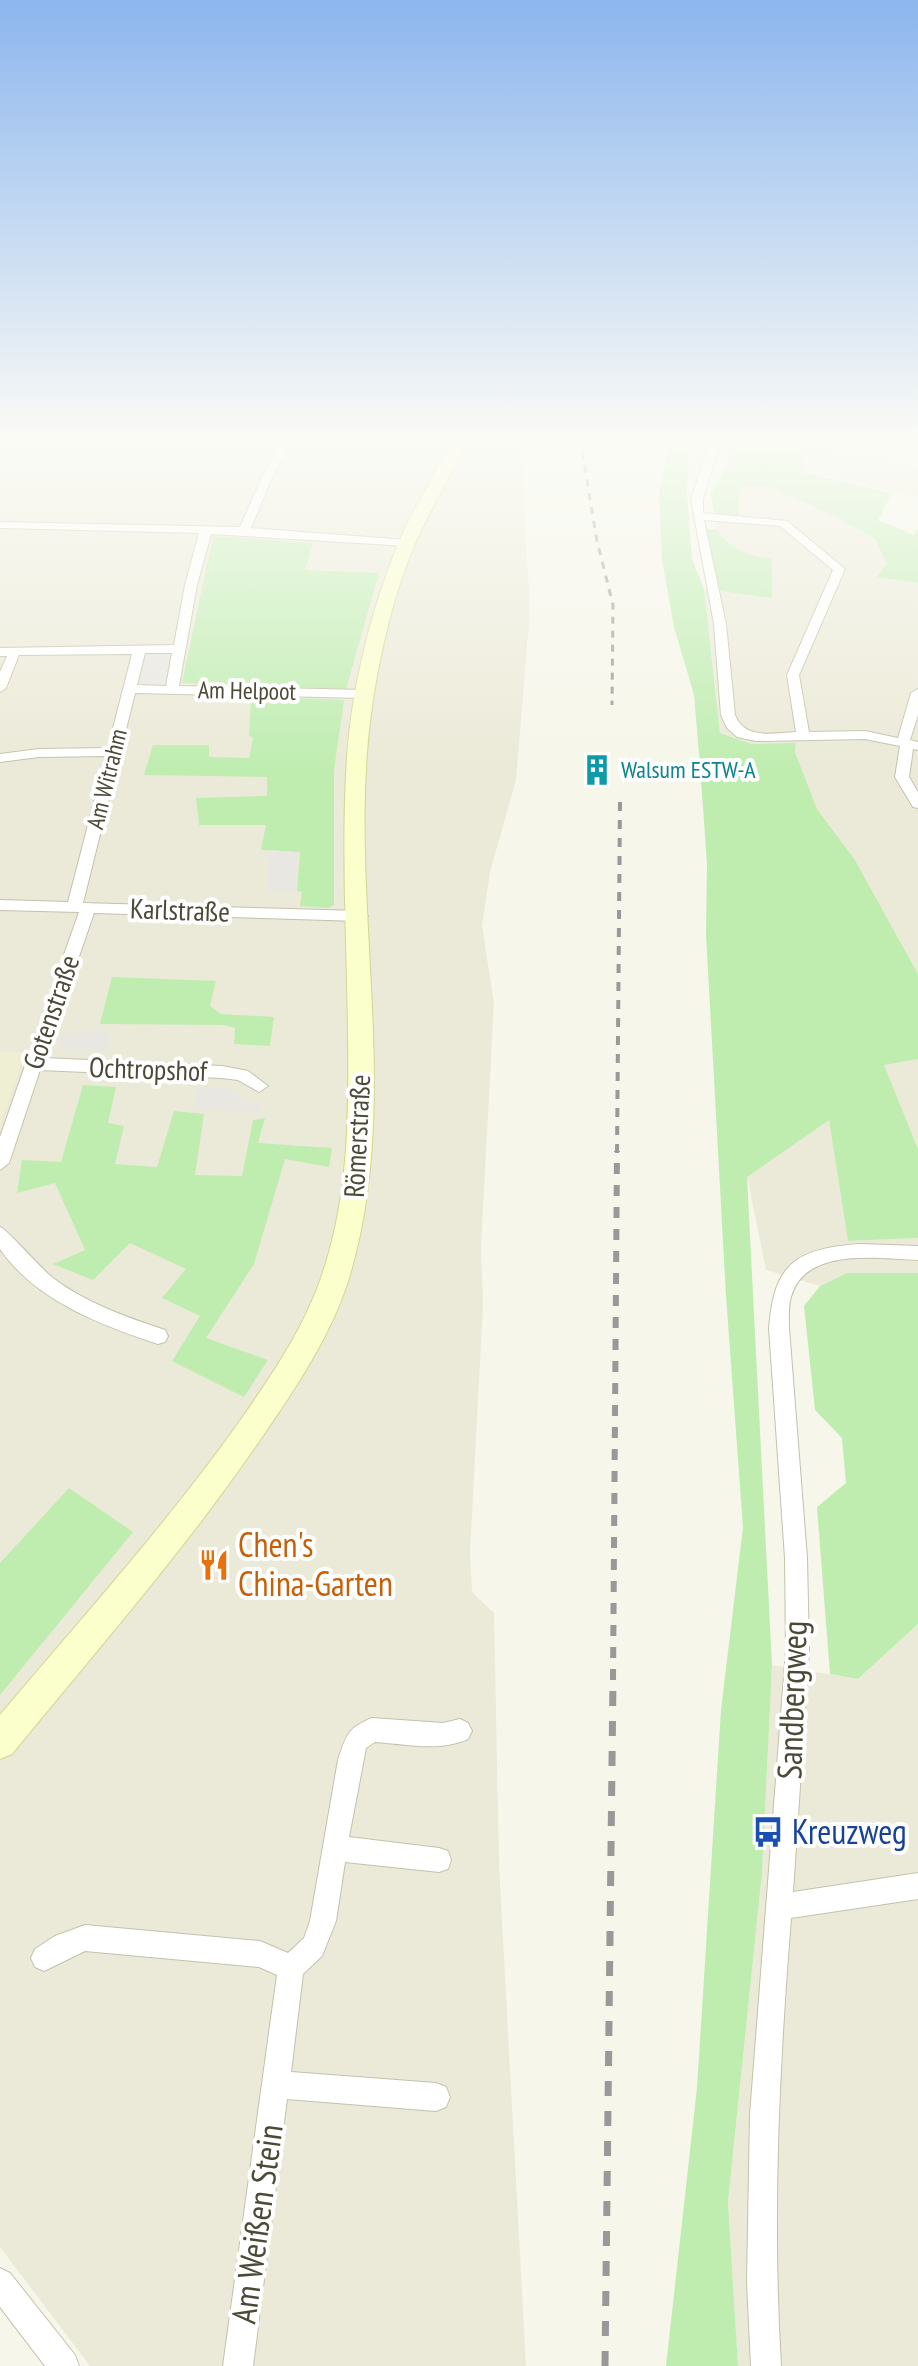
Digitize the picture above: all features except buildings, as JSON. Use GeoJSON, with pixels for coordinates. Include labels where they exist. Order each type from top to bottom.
{"type":"FeatureCollection","features":[{"type":"Feature","properties":{"kind":"main road","name":"Römerstraße"},"geometry":{"type":"LineString","coordinates":[[0,1742],[213,1483],[291,1371],[324,1307],[349,1231],[357,1190],[362,1134],[357,756],[364,694],[391,589],[405,548]]}},
{"type":"Feature","properties":{"kind":"street"},"geometry":{"type":"LineString","coordinates":[[172,690],[191,585],[201,548]]}},
{"type":"Feature","properties":{"kind":"street"},"geometry":{"type":"LineString","coordinates":[[705,548],[720,624],[728,715],[732,725],[742,734],[756,737],[865,735],[909,744]]}},
{"type":"Feature","properties":{"kind":"street"},"geometry":{"type":"LineString","coordinates":[[803,735],[793,675],[839,569],[814,548]]}},
{"type":"Feature","properties":{"kind":"street","name":"Am Helpoot"},"geometry":{"type":"LineString","coordinates":[[7,652],[180,649]]}},
{"type":"Feature","properties":{"kind":"street"},"geometry":{"type":"LineString","coordinates":[[0,688],[7,652]]}},
{"type":"Feature","properties":{"kind":"street","name":"Am Witrahm"},"geometry":{"type":"LineString","coordinates":[[81,906],[139,652]]}},
{"type":"Feature","properties":{"kind":"street","name":"Am Helpoot"},"geometry":{"type":"LineString","coordinates":[[130,689],[364,694]]}},
{"type":"Feature","properties":{"kind":"street"},"geometry":{"type":"LineString","coordinates":[[918,693],[902,777],[918,804]]}},
{"type":"Feature","properties":{"kind":"street"},"geometry":{"type":"LineString","coordinates":[[0,758],[39,753],[114,752]]}},
{"type":"Feature","properties":{"kind":"street","name":"Karlstraße"},"geometry":{"type":"LineString","coordinates":[[0,905],[360,916]]}},
{"type":"Feature","properties":{"kind":"street","name":"Gotenstraße"},"geometry":{"type":"LineString","coordinates":[[0,1163],[81,906]]}},
{"type":"Feature","properties":{"kind":"street","name":"Ochtropshof"},"geometry":{"type":"LineString","coordinates":[[33,1064],[222,1072],[242,1075],[259,1086]]}},
{"type":"Feature","properties":{"kind":"street"},"geometry":{"type":"LineString","coordinates":[[0,1234],[10,1252],[27,1271],[96,1312],[158,1336]]}},
{"type":"Feature","properties":{"kind":"street","name":"Sandbergweg"},"geometry":{"type":"LineString","coordinates":[[766,2366],[762,2141],[796,1693],[796,1579],[779,1328],[781,1296],[791,1275],[831,1253],[918,1253]]}},
{"type":"Feature","properties":{"kind":"street"},"geometry":{"type":"LineString","coordinates":[[44,1958],[64,1945],[85,1938],[260,1954],[291,1968],[313,1947],[323,1921],[356,1740],[372,1730],[443,1735],[460,1731]]}},
{"type":"Feature","properties":{"kind":"street"},"geometry":{"type":"LineString","coordinates":[[335,1848],[439,1860]]}},
{"type":"Feature","properties":{"kind":"street"},"geometry":{"type":"LineString","coordinates":[[781,1907],[918,1886]]}},
{"type":"Feature","properties":{"kind":"street","name":"Am Weißen Stein"},"geometry":{"type":"LineString","coordinates":[[247,2366],[238,2366],[291,1968]]}},
{"type":"Feature","properties":{"kind":"street","name":"Am Weißen Stein"},"geometry":{"type":"LineString","coordinates":[[275,2084],[436,2097]]}},
{"type":"Feature","properties":{"kind":"street"},"geometry":{"type":"LineString","coordinates":[[0,2283],[64,2366]]}},
{"type":"Feature","properties":{"kind":"shaded area"},"geometry":{"type":"Polygon","coordinates":[[[0,548],[527,548],[530,610],[516,780],[490,872],[482,926],[494,1003],[470,1552],[472,1592],[494,1613],[499,1865],[526,2366],[90,2366],[0,2247],[0,548]]]}},
{"type":"Feature","properties":{"kind":"shaded area"},"geometry":{"type":"Polygon","coordinates":[[[734,548],[880,548],[887,564],[877,577],[918,583],[918,974],[855,860],[817,809],[795,752],[796,744],[752,744],[720,733],[704,589],[772,598],[746,556],[734,548]]]}},
{"type":"Feature","properties":{"kind":"shaded area"},"geometry":{"type":"Polygon","coordinates":[[[180,649],[172,690],[130,689],[139,652],[180,649]]]}},
{"type":"Feature","properties":{"kind":"shaded area"},"geometry":{"type":"Polygon","coordinates":[[[269,850],[298,852],[295,892],[266,892],[269,850]]]}},
{"type":"Feature","properties":{"kind":"shaded area"},"geometry":{"type":"Polygon","coordinates":[[[110,1031],[109,1051],[60,1048],[63,1033],[110,1031]]]}},
{"type":"Feature","properties":{"kind":"shaded area"},"geometry":{"type":"Polygon","coordinates":[[[0,1052],[25,1053],[0,1125],[0,1052]]]}},
{"type":"Feature","properties":{"kind":"shaded area"},"geometry":{"type":"Polygon","coordinates":[[[918,1059],[918,1149],[883,1064],[918,1059]]]}},
{"type":"Feature","properties":{"kind":"shaded area"},"geometry":{"type":"Polygon","coordinates":[[[198,1088],[232,1089],[244,1102],[262,1103],[260,1112],[192,1109],[198,1088]]]}},
{"type":"Feature","properties":{"kind":"shaded area"},"geometry":{"type":"Polygon","coordinates":[[[829,1119],[848,1241],[918,1238],[918,1273],[847,1273],[820,1286],[766,1270],[747,1176],[829,1119]]]}},
{"type":"Feature","properties":{"kind":"shaded area"},"geometry":{"type":"Polygon","coordinates":[[[918,1624],[918,2366],[738,2366],[728,2202],[762,1873],[772,1665],[858,1679],[918,1624]]]}},
{"type":"Feature","properties":{"kind":"green space"},"geometry":{"type":"Polygon","coordinates":[[[210,548],[311,548],[305,570],[379,573],[346,689],[182,683],[210,548]]]}},
{"type":"Feature","properties":{"kind":"green space"},"geometry":{"type":"Polygon","coordinates":[[[661,548],[691,548],[692,559],[704,589],[720,733],[752,744],[796,743],[795,752],[817,809],[855,860],[918,974],[918,1059],[884,1065],[918,1149],[918,1238],[848,1241],[829,1120],[747,1177],[772,1665],[762,1873],[728,2202],[738,2366],[666,2366],[697,2088],[721,1710],[743,1527],[726,1296],[700,765],[694,695],[674,627],[661,548]]]}},
{"type":"Feature","properties":{"kind":"green space"},"geometry":{"type":"Polygon","coordinates":[[[710,548],[737,548],[772,559],[772,598],[720,591],[710,548]]]}},
{"type":"Feature","properties":{"kind":"green space"},"geometry":{"type":"Polygon","coordinates":[[[880,548],[918,548],[918,583],[876,577],[887,564],[880,548]]]}},
{"type":"Feature","properties":{"kind":"green space"},"geometry":{"type":"Polygon","coordinates":[[[251,696],[344,700],[334,770],[334,905],[328,908],[300,906],[302,892],[297,891],[300,852],[261,850],[266,825],[199,825],[196,798],[267,796],[267,777],[144,775],[153,745],[209,745],[209,757],[249,758],[253,738],[249,736],[251,696]]]}},
{"type":"Feature","properties":{"kind":"green space"},"geometry":{"type":"Polygon","coordinates":[[[112,977],[216,981],[210,1006],[221,1014],[274,1017],[270,1046],[234,1044],[235,1028],[224,1025],[100,1024],[112,977]]]}},
{"type":"Feature","properties":{"kind":"green space"},"geometry":{"type":"Polygon","coordinates":[[[83,1085],[116,1087],[108,1123],[124,1126],[115,1164],[157,1167],[174,1111],[204,1114],[195,1175],[242,1176],[253,1120],[265,1118],[258,1143],[332,1148],[329,1167],[285,1159],[254,1264],[206,1338],[268,1360],[244,1397],[172,1361],[200,1316],[162,1298],[186,1269],[130,1243],[93,1280],[53,1264],[85,1250],[55,1183],[17,1193],[22,1160],[61,1162],[83,1085]]]}},
{"type":"Feature","properties":{"kind":"green space"},"geometry":{"type":"Polygon","coordinates":[[[847,1273],[918,1273],[918,1624],[858,1679],[830,1674],[817,1507],[846,1483],[842,1438],[815,1410],[804,1306],[820,1286],[847,1273]]]}},
{"type":"Feature","properties":{"kind":"green space"},"geometry":{"type":"Polygon","coordinates":[[[69,1488],[133,1532],[0,1695],[0,1563],[69,1488]]]}},
{"type":"Feature","properties":{"kind":"railway"},"geometry":{"type":"LineString","coordinates":[[599,548],[613,605],[612,705]]}},
{"type":"Feature","properties":{"kind":"railway"},"geometry":{"type":"LineString","coordinates":[[617,1153],[620,802]]}},
{"type":"Feature","properties":{"kind":"railway"},"geometry":{"type":"LineString","coordinates":[[613,1680],[617,1151]]}},
{"type":"Feature","properties":{"kind":"railway"},"geometry":{"type":"LineString","coordinates":[[605,2366],[613,1678]]}},
{"type":"Feature","properties":{"kind":"place","name":"Walsum ESTW-A"},"geometry":{"type":"Point","coordinates":[597,770]}},
{"type":"Feature","properties":{"kind":"place","name":"Chen's China-Garten"},"geometry":{"type":"Point","coordinates":[214,1565]}},
{"type":"Feature","properties":{"kind":"place","name":"Kreuzweg"},"geometry":{"type":"Point","coordinates":[768,1832]}}]}
